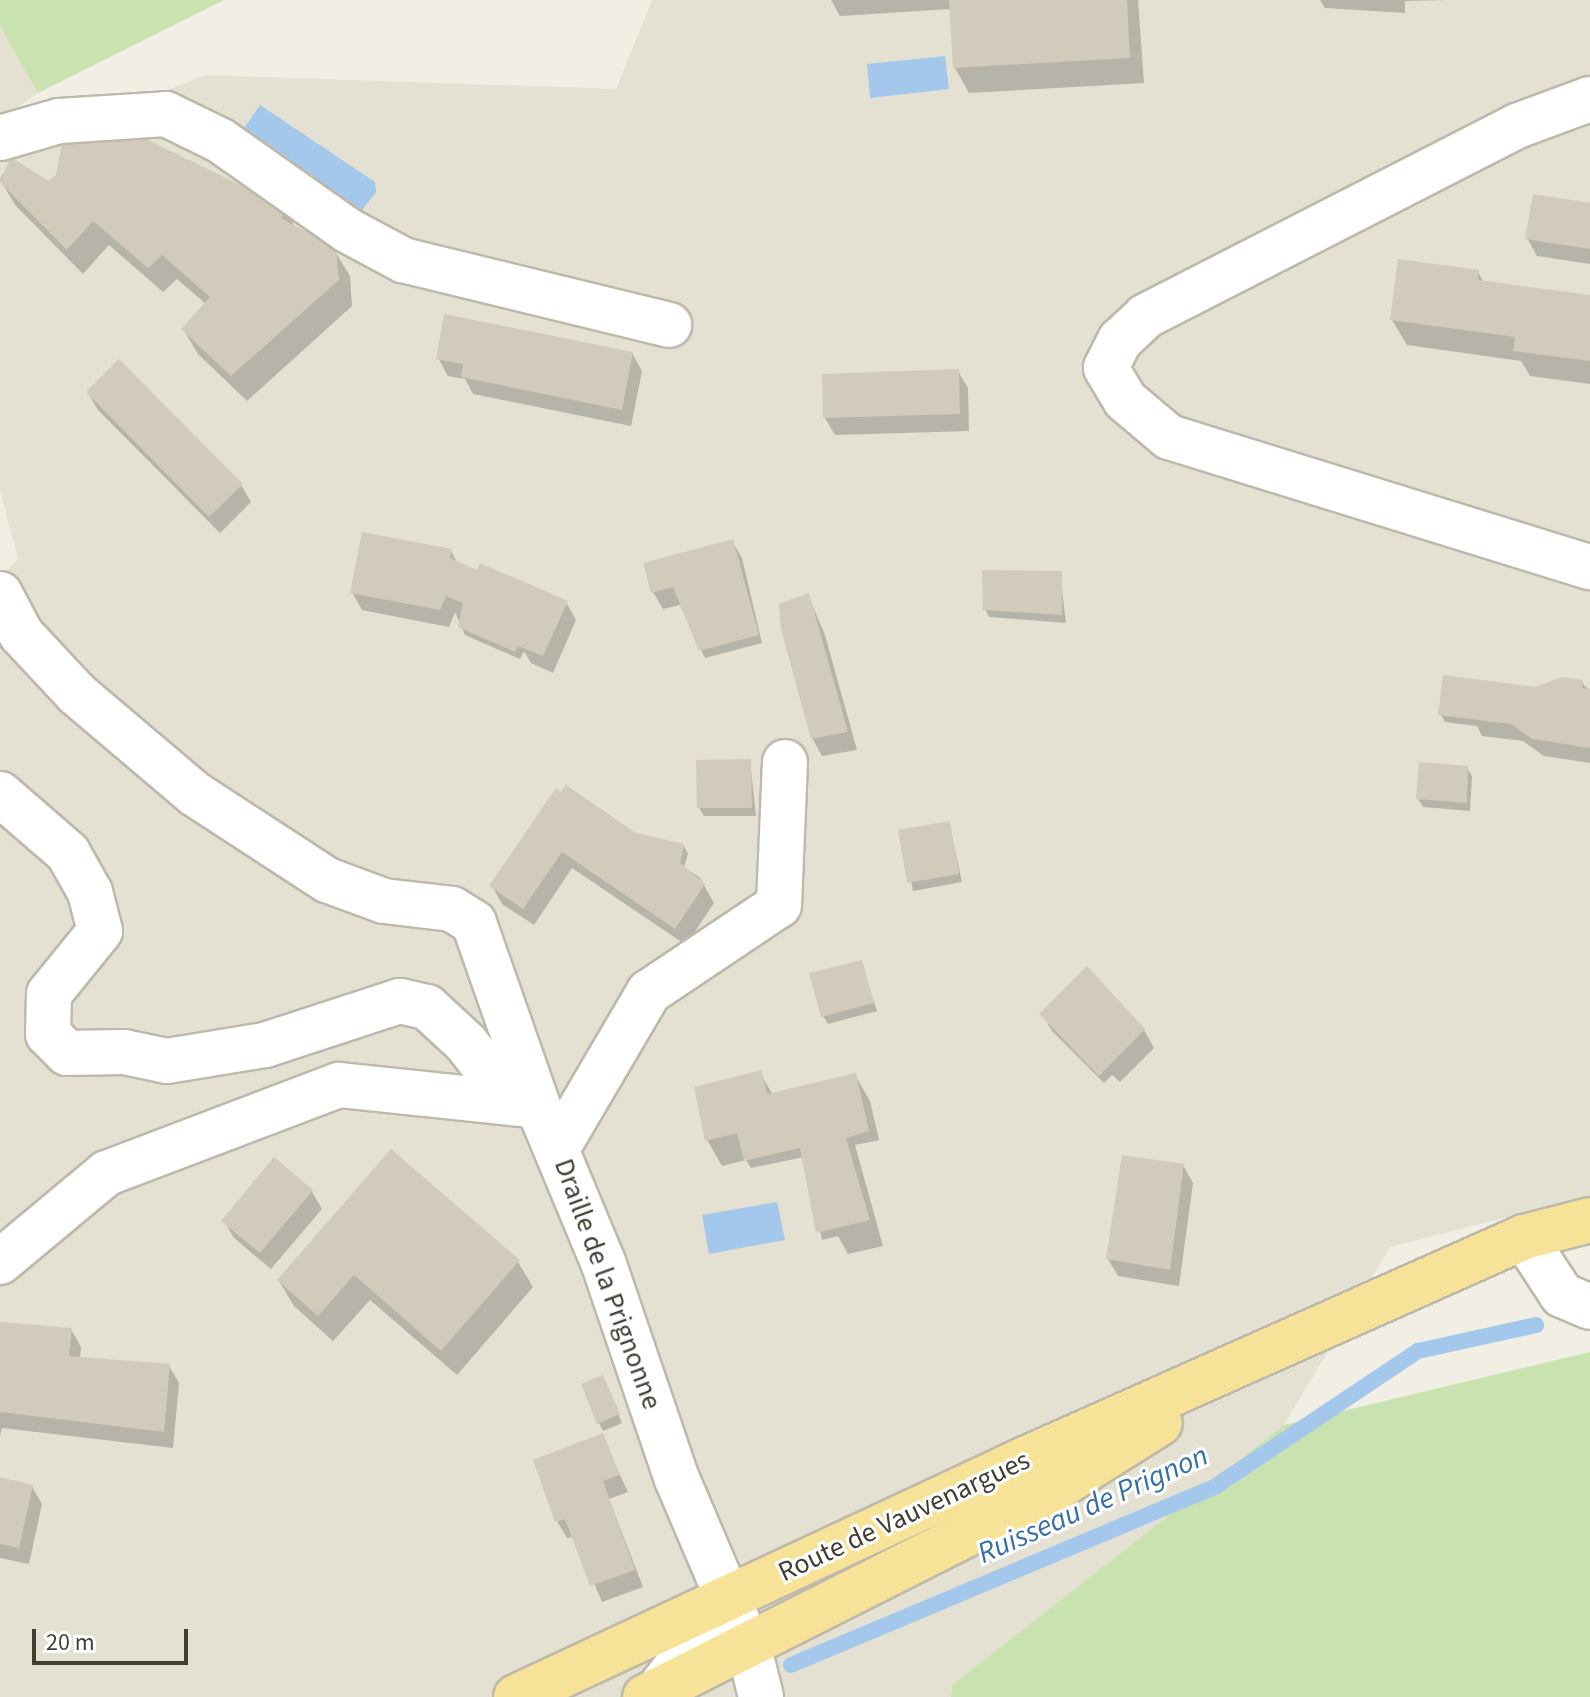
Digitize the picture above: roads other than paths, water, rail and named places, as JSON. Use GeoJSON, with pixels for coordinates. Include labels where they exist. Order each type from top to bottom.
{"type":"FeatureCollection","features":[{"type":"Feature","properties":{"kind":"main road","name":"Route de Vauvenargues"},"geometry":{"type":"LineString","coordinates":[[516,1697],[1524,1237],[1590,1220]]}},
{"type":"Feature","properties":{"kind":"main road","name":"Route de Vauvenargues"},"geometry":{"type":"LineString","coordinates":[[650,1696],[1047,1494],[1294,1340]]}},
{"type":"Feature","properties":{"kind":"street"},"geometry":{"type":"LineString","coordinates":[[1590,99],[1517,126],[1146,316],[1120,340],[1106,368],[1125,400],[1169,437],[1590,567]]}},
{"type":"Feature","properties":{"kind":"street"},"geometry":{"type":"LineString","coordinates":[[0,138],[59,121],[166,114],[221,141],[347,230],[403,260],[669,325]]}},
{"type":"Feature","properties":{"kind":"street"},"geometry":{"type":"LineString","coordinates":[[0,594],[21,634],[77,694],[195,794],[327,880],[384,901],[452,909],[474,923],[525,1104]]}},
{"type":"Feature","properties":{"kind":"street","name":"Draille de la Prignonne"},"geometry":{"type":"LineString","coordinates":[[761,1697],[749,1648],[677,1479],[558,1147],[649,992],[779,905],[785,762]]}},
{"type":"Feature","properties":{"kind":"street"},"geometry":{"type":"LineString","coordinates":[[0,794],[68,853],[90,892],[100,931],[49,994],[48,1034],[67,1053],[124,1052],[167,1061],[265,1045],[400,1001],[427,1007],[466,1043],[525,1104],[558,1147]]}},
{"type":"Feature","properties":{"kind":"street"},"geometry":{"type":"LineString","coordinates":[[0,1262],[107,1173],[339,1085],[525,1104]]}},
{"type":"Feature","properties":{"kind":"street"},"geometry":{"type":"LineString","coordinates":[[1524,1237],[1562,1295],[1590,1307]]}},
{"type":"Feature","properties":{"kind":"street"},"geometry":{"type":"LineString","coordinates":[[650,1696],[728,1598]]}},
{"type":"Feature","properties":{"kind":"water"},"geometry":{"type":"Polygon","coordinates":[[[945,56],[949,89],[870,98],[867,64],[945,56]]]}},
{"type":"Feature","properties":{"kind":"water"},"geometry":{"type":"Polygon","coordinates":[[[260,105],[375,182],[376,192],[356,218],[240,134],[260,105]]]}},
{"type":"Feature","properties":{"kind":"water"},"geometry":{"type":"Polygon","coordinates":[[[777,1202],[785,1240],[709,1254],[702,1215],[777,1202]]]}},
{"type":"Feature","properties":{"kind":"waterway","name":"Ruisseau de Prignon"},"geometry":{"type":"LineString","coordinates":[[791,1665],[1216,1486],[1418,1351],[1536,1325]]}}]}
